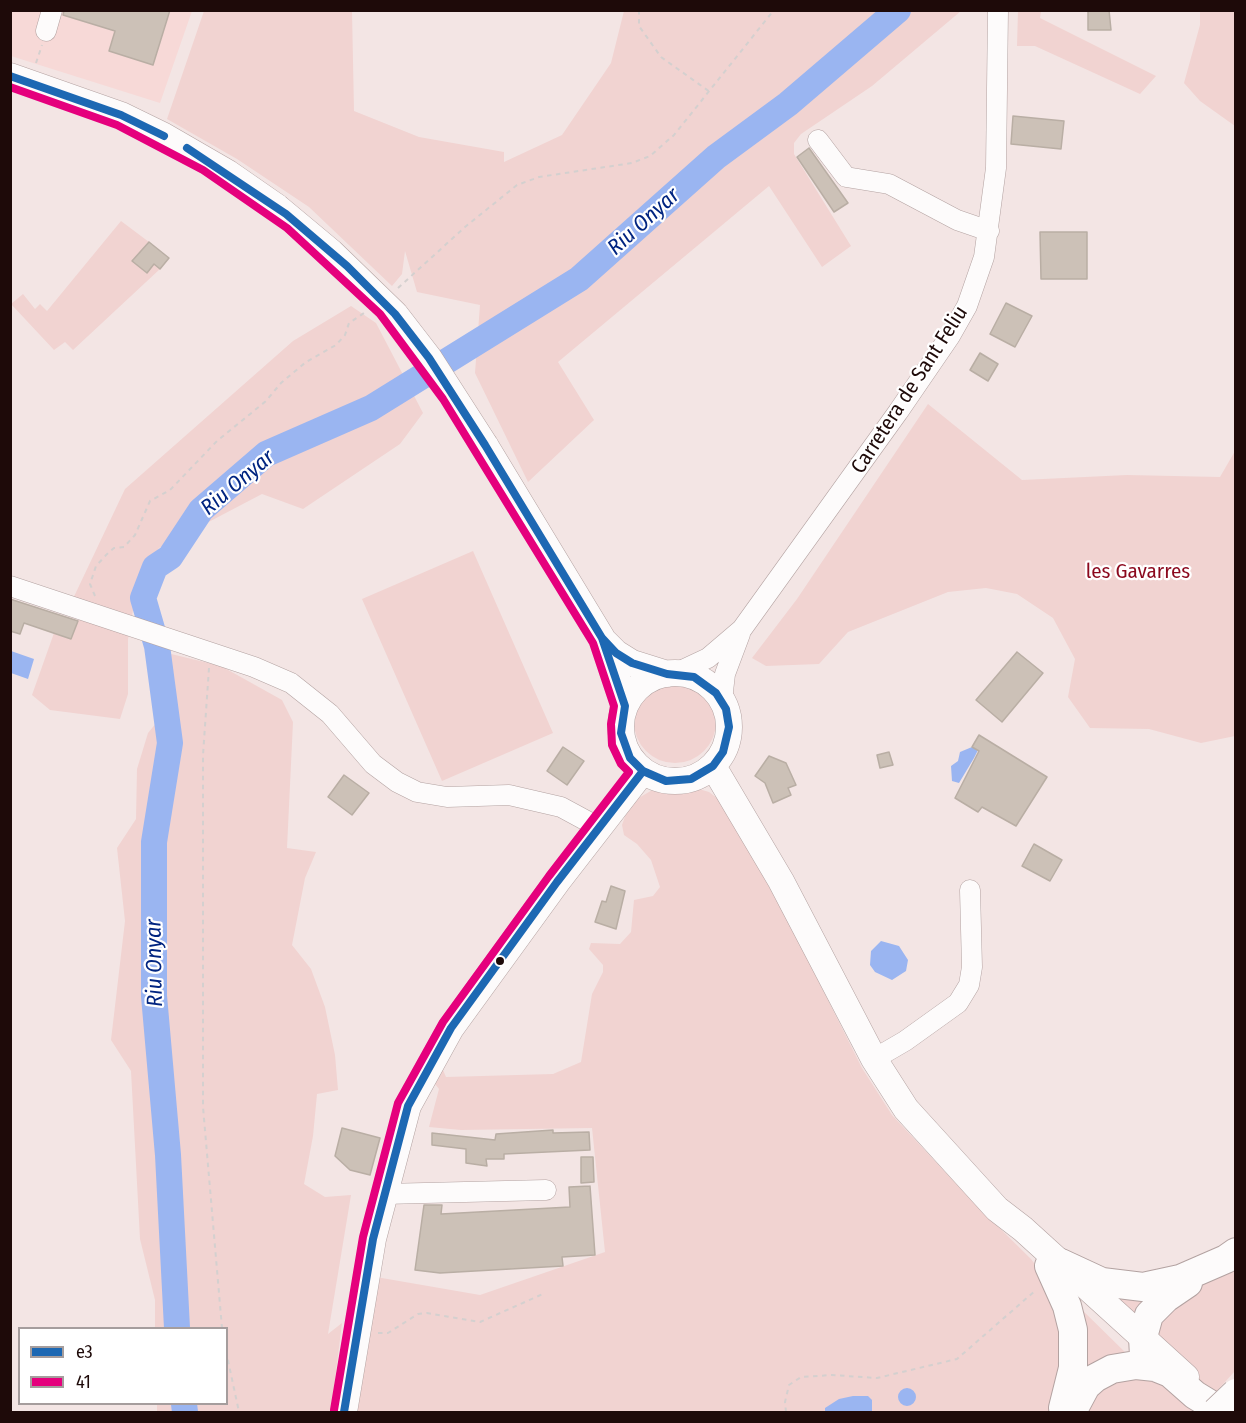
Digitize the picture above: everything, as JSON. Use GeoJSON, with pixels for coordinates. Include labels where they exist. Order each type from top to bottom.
{"type":"FeatureCollection","features":[{"type":"Feature","properties":{"kind":"highway"},"geometry":{"type":"LineString","coordinates":[[1052,1264],[1102,1282],[1143,1287],[1180,1279],[1231,1256]]}},
{"type":"Feature","properties":{"kind":"highway"},"geometry":{"type":"LineString","coordinates":[[1218,1407],[1195,1395],[1147,1353],[1146,1321],[1154,1309],[1173,1293],[1231,1256]]}},
{"type":"Feature","properties":{"kind":"highway"},"geometry":{"type":"LineString","coordinates":[[1052,1264],[1067,1306],[1074,1339],[1073,1368],[1062,1413]]}},
{"type":"Feature","properties":{"kind":"highway"},"geometry":{"type":"LineString","coordinates":[[1072,1413],[1086,1386],[1104,1372],[1123,1366],[1147,1353]]}},
{"type":"Feature","properties":{"kind":"main road"},"geometry":{"type":"LineString","coordinates":[[22,73],[121,115],[208,161],[277,207],[331,252],[395,314],[429,358],[485,445],[602,638],[616,673],[625,706]]}},
{"type":"Feature","properties":{"kind":"main road"},"geometry":{"type":"LineString","coordinates":[[602,638],[616,653],[632,663],[671,673],[702,681],[722,700],[728,718],[728,736],[723,752],[713,766],[699,776],[683,781],[666,781],[643,771],[630,758],[622,742],[621,724],[625,706],[641,684],[671,673]]}},
{"type":"Feature","properties":{"kind":"main road"},"geometry":{"type":"LineString","coordinates":[[713,766],[781,881],[874,1059],[906,1108],[998,1209],[1052,1264],[1147,1353]]}},
{"type":"Feature","properties":{"kind":"main road"},"geometry":{"type":"LineString","coordinates":[[344,1413],[373,1239],[408,1106],[451,1028],[504,952],[643,771]]}},
{"type":"Feature","properties":{"kind":"street"},"geometry":{"type":"LineString","coordinates":[[46,31],[52,10]]}},
{"type":"Feature","properties":{"kind":"street","name":"Carretera de Sant Feliu"},"geometry":{"type":"LineString","coordinates":[[671,673],[708,658],[742,629],[950,336],[973,289],[984,257],[989,231],[996,168],[998,10]]}},
{"type":"Feature","properties":{"kind":"street"},"geometry":{"type":"LineString","coordinates":[[818,140],[846,177],[889,184],[957,220],[989,231]]}},
{"type":"Feature","properties":{"kind":"street"},"geometry":{"type":"LineString","coordinates":[[10,586],[254,667],[291,682],[330,714],[373,764],[397,783],[417,792],[447,797],[509,795],[561,807],[598,827]]}},
{"type":"Feature","properties":{"kind":"street","name":"Carretera de Sant Feliu"},"geometry":{"type":"LineString","coordinates":[[722,700],[725,674],[742,629]]}},
{"type":"Feature","properties":{"kind":"street"},"geometry":{"type":"LineString","coordinates":[[874,1059],[905,1041],[958,1003],[969,985],[972,968],[970,890]]}},
{"type":"Feature","properties":{"kind":"street"},"geometry":{"type":"LineString","coordinates":[[384,1194],[546,1190]]}},
{"type":"Feature","properties":{"kind":"path"},"geometry":{"type":"LineString","coordinates":[[639,10],[639,26],[661,57],[710,92]]}},
{"type":"Feature","properties":{"kind":"path"},"geometry":{"type":"LineString","coordinates":[[391,293],[465,227],[517,185],[539,177],[632,164],[650,156],[674,135],[774,10]]}},
{"type":"Feature","properties":{"kind":"path"},"geometry":{"type":"LineString","coordinates":[[22,73],[46,31]]}},
{"type":"Feature","properties":{"kind":"path"},"geometry":{"type":"LineString","coordinates":[[95,614],[95,596],[90,584],[96,566],[114,548],[124,547],[135,536],[150,501],[170,490],[217,441],[266,401],[281,383],[306,362],[336,345],[345,335],[349,323],[366,312]]}},
{"type":"Feature","properties":{"kind":"path"},"geometry":{"type":"LineString","coordinates":[[208,652],[203,755],[203,1107],[222,1327]]}},
{"type":"Feature","properties":{"kind":"path"},"geometry":{"type":"LineString","coordinates":[[786,1413],[785,1402],[789,1385],[801,1377],[832,1375],[877,1378],[957,1359],[1038,1288],[1052,1264]]}},
{"type":"Feature","properties":{"kind":"path"},"geometry":{"type":"LineString","coordinates":[[357,1332],[388,1333],[418,1314],[427,1313],[480,1322],[545,1293]]}},
{"type":"Feature","properties":{"kind":"path"},"geometry":{"type":"LineString","coordinates":[[228,1361],[239,1413]]}},
{"type":"Feature","properties":{"kind":"shaded area"},"geometry":{"type":"Polygon","coordinates":[[[11,11],[192,11],[160,103],[11,56],[11,11]]]}},
{"type":"Feature","properties":{"kind":"green space"},"geometry":{"type":"Polygon","coordinates":[[[204,11],[352,11],[354,111],[419,137],[504,152],[504,162],[562,135],[611,63],[624,11],[961,11],[872,86],[801,134],[794,143],[794,154],[851,246],[822,267],[769,186],[558,362],[594,420],[528,482],[475,373],[480,305],[417,292],[405,251],[402,274],[392,286],[309,207],[237,159],[167,119],[204,11]]]}},
{"type":"Feature","properties":{"kind":"green space"},"geometry":{"type":"Polygon","coordinates":[[[1018,11],[1041,11],[1040,18],[1156,76],[1140,94],[1035,46],[1017,46],[1018,11]]]}},
{"type":"Feature","properties":{"kind":"green space"},"geometry":{"type":"Polygon","coordinates":[[[1200,11],[1235,11],[1235,126],[1200,101],[1184,83],[1200,25],[1200,11]]]}},
{"type":"Feature","properties":{"kind":"green space"},"geometry":{"type":"Polygon","coordinates":[[[121,221],[149,242],[133,261],[146,273],[154,264],[160,269],[73,350],[65,342],[54,350],[11,304],[23,294],[35,309],[40,304],[47,311],[121,221]]]}},
{"type":"Feature","properties":{"kind":"green space"},"geometry":{"type":"Polygon","coordinates":[[[351,306],[376,323],[423,413],[400,444],[303,509],[262,494],[159,548],[137,587],[128,639],[128,694],[120,719],[50,710],[32,695],[54,633],[71,639],[79,618],[70,605],[125,489],[293,341],[351,306]]]}},
{"type":"Feature","properties":{"kind":"green space","name":"les Gavarres"},"geometry":{"type":"Polygon","coordinates":[[[928,404],[1022,480],[1127,475],[1220,477],[1235,451],[1235,736],[1201,743],[1149,729],[1090,728],[1068,697],[1075,659],[1053,618],[1017,594],[986,588],[948,592],[848,632],[819,664],[766,666],[752,658],[797,599],[928,404]]]}},
{"type":"Feature","properties":{"kind":"green space"},"geometry":{"type":"Polygon","coordinates":[[[473,551],[553,733],[442,781],[362,599],[473,551]]]}},
{"type":"Feature","properties":{"kind":"green space"},"geometry":{"type":"Polygon","coordinates":[[[167,653],[221,666],[282,700],[293,722],[287,848],[316,852],[305,878],[292,945],[311,969],[325,1007],[335,1055],[338,1090],[317,1094],[313,1136],[304,1184],[325,1197],[351,1195],[328,1334],[342,1323],[331,1412],[157,1412],[157,1405],[228,1405],[228,1327],[155,1327],[155,1300],[140,1239],[131,1071],[111,1040],[125,921],[117,848],[136,819],[137,769],[148,733],[175,700],[167,653]]]}},
{"type":"Feature","properties":{"kind":"green space"},"geometry":{"type":"Polygon","coordinates":[[[675,681],[691,684],[704,693],[713,706],[716,722],[713,738],[704,751],[691,760],[675,763],[659,760],[646,751],[637,738],[634,722],[637,706],[646,693],[659,684],[675,681]]]}},
{"type":"Feature","properties":{"kind":"green space"},"geometry":{"type":"Polygon","coordinates":[[[675,785],[689,786],[709,792],[725,804],[783,910],[862,1068],[892,1115],[972,1201],[1031,1259],[1045,1278],[1064,1322],[1053,1412],[356,1412],[376,1277],[480,1295],[605,1252],[592,1128],[461,1130],[429,1127],[439,1089],[432,1080],[436,1072],[443,1070],[446,1077],[553,1074],[581,1062],[592,994],[603,972],[603,965],[589,949],[591,943],[620,944],[631,932],[634,900],[653,896],[660,887],[651,860],[637,844],[624,835],[622,825],[627,811],[637,799],[654,789],[675,785]]]}},
{"type":"Feature","properties":{"kind":"green space"},"geometry":{"type":"Polygon","coordinates":[[[1235,1265],[1235,1371],[1215,1393],[1150,1336],[1164,1305],[1235,1265]]]}},
{"type":"Feature","properties":{"kind":"green space"},"geometry":{"type":"Polygon","coordinates":[[[1104,1293],[1153,1293],[1137,1320],[1104,1293]]]}},
{"type":"Feature","properties":{"kind":"green space"},"geometry":{"type":"Polygon","coordinates":[[[1074,1302],[1130,1357],[1079,1379],[1074,1302]]]}},
{"type":"Feature","properties":{"kind":"green space"},"geometry":{"type":"Polygon","coordinates":[[[1132,1373],[1167,1386],[1193,1412],[1079,1412],[1090,1391],[1132,1373]]]}},
{"type":"Feature","properties":{"kind":"water"},"geometry":{"type":"Polygon","coordinates":[[[11,651],[34,659],[28,679],[11,673],[11,651]]]}},
{"type":"Feature","properties":{"kind":"water"},"geometry":{"type":"Polygon","coordinates":[[[972,747],[978,750],[974,758],[959,783],[952,781],[951,766],[958,761],[960,752],[972,747]]]}},
{"type":"Feature","properties":{"kind":"water"},"geometry":{"type":"Polygon","coordinates":[[[881,941],[899,946],[908,960],[906,971],[892,980],[875,972],[870,965],[871,951],[881,941]]]}},
{"type":"Feature","properties":{"kind":"water"},"geometry":{"type":"Polygon","coordinates":[[[903,1388],[911,1388],[916,1393],[914,1404],[903,1406],[898,1401],[898,1393],[903,1388]]]}},
{"type":"Feature","properties":{"kind":"water"},"geometry":{"type":"Polygon","coordinates":[[[868,1396],[872,1400],[872,1412],[825,1412],[825,1408],[839,1399],[868,1396]]]}},
{"type":"Feature","properties":{"kind":"building"},"geometry":{"type":"Polygon","coordinates":[[[64,10],[170,10],[153,65],[109,51],[115,31],[63,15],[64,10]]]}},
{"type":"Feature","properties":{"kind":"building"},"geometry":{"type":"Polygon","coordinates":[[[1088,10],[1109,10],[1111,30],[1088,30],[1088,10]]]}},
{"type":"Feature","properties":{"kind":"building"},"geometry":{"type":"Polygon","coordinates":[[[1013,116],[1064,121],[1061,149],[1011,144],[1013,116]]]}},
{"type":"Feature","properties":{"kind":"building"},"geometry":{"type":"Polygon","coordinates":[[[809,148],[848,203],[834,212],[797,157],[809,148]]]}},
{"type":"Feature","properties":{"kind":"building"},"geometry":{"type":"Polygon","coordinates":[[[1040,232],[1087,232],[1087,279],[1041,279],[1040,232]]]}},
{"type":"Feature","properties":{"kind":"building"},"geometry":{"type":"Polygon","coordinates":[[[149,242],[169,258],[160,269],[154,264],[147,273],[132,261],[149,242]]]}},
{"type":"Feature","properties":{"kind":"building"},"geometry":{"type":"Polygon","coordinates":[[[1006,303],[1032,316],[1015,347],[990,334],[1006,303]]]}},
{"type":"Feature","properties":{"kind":"building"},"geometry":{"type":"Polygon","coordinates":[[[980,353],[998,364],[988,381],[970,370],[980,353]]]}},
{"type":"Feature","properties":{"kind":"building"},"geometry":{"type":"Polygon","coordinates":[[[10,599],[78,621],[71,639],[24,623],[20,634],[10,631],[10,599]]]}},
{"type":"Feature","properties":{"kind":"building"},"geometry":{"type":"Polygon","coordinates":[[[1017,652],[1043,673],[1002,722],[976,700],[1017,652]]]}},
{"type":"Feature","properties":{"kind":"building"},"geometry":{"type":"Polygon","coordinates":[[[979,735],[1047,777],[1016,826],[982,807],[978,812],[955,798],[979,751],[972,747],[979,735]]]}},
{"type":"Feature","properties":{"kind":"building"},"geometry":{"type":"Polygon","coordinates":[[[563,747],[584,761],[567,785],[547,771],[563,747]]]}},
{"type":"Feature","properties":{"kind":"building"},"geometry":{"type":"Polygon","coordinates":[[[889,752],[893,765],[880,768],[877,755],[889,752]]]}},
{"type":"Feature","properties":{"kind":"building"},"geometry":{"type":"Polygon","coordinates":[[[769,756],[786,763],[796,785],[788,788],[791,795],[773,803],[765,783],[755,776],[769,756]]]}},
{"type":"Feature","properties":{"kind":"building"},"geometry":{"type":"Polygon","coordinates":[[[344,775],[369,793],[352,815],[328,797],[344,775]]]}},
{"type":"Feature","properties":{"kind":"building"},"geometry":{"type":"Polygon","coordinates":[[[1034,844],[1062,860],[1050,881],[1022,866],[1034,844]]]}},
{"type":"Feature","properties":{"kind":"building"},"geometry":{"type":"Polygon","coordinates":[[[611,886],[625,891],[616,929],[595,922],[602,901],[606,902],[611,886]]]}},
{"type":"Feature","properties":{"kind":"building"},"geometry":{"type":"Polygon","coordinates":[[[342,1128],[380,1138],[370,1175],[350,1170],[335,1156],[342,1128]]]}},
{"type":"Feature","properties":{"kind":"building"},"geometry":{"type":"Polygon","coordinates":[[[553,1130],[553,1133],[589,1132],[590,1150],[504,1154],[504,1159],[486,1159],[487,1166],[466,1163],[466,1149],[432,1145],[432,1133],[495,1140],[496,1134],[553,1130]]]}},
{"type":"Feature","properties":{"kind":"building"},"geometry":{"type":"Polygon","coordinates":[[[581,1157],[593,1157],[594,1182],[581,1183],[581,1157]]]}},
{"type":"Feature","properties":{"kind":"building"},"geometry":{"type":"Polygon","coordinates":[[[590,1186],[595,1255],[562,1257],[563,1266],[440,1273],[415,1270],[424,1205],[442,1205],[441,1214],[570,1207],[569,1187],[590,1186]]]}},
{"type":"Feature","properties":{"kind":"waterway","name":"Riu Onyar"},"geometry":{"type":"LineString","coordinates":[[177,1327],[168,1155],[154,996],[154,842],[170,743],[157,646],[143,598],[155,567],[170,557],[201,510],[266,454],[371,408],[579,279],[716,157],[788,104],[898,10]]}},
{"type":"Feature","properties":{"kind":"waterway","name":"Riu Onyar"},"geometry":{"type":"LineString","coordinates":[[184,1405],[185,1412]]}},
{"type":"Feature","properties":{"kind":"transit line","name":"e3"},"geometry":{"type":"LineString","coordinates":[[10,76],[121,115]]}},
{"type":"Feature","properties":{"kind":"transit line","name":"e3"},"geometry":{"type":"LineString","coordinates":[[10,76],[121,115]]}},
{"type":"Feature","properties":{"kind":"transit line","name":"41"},"geometry":{"type":"LineString","coordinates":[[10,87],[117,125],[203,170],[287,228],[380,314],[443,399],[593,643],[614,706],[611,724],[612,745],[621,764],[629,772],[549,876],[443,1022],[398,1103],[363,1237],[334,1410]]}},
{"type":"Feature","properties":{"kind":"transit line","name":"e3"},"geometry":{"type":"LineString","coordinates":[[121,115],[164,136]]}},
{"type":"Feature","properties":{"kind":"transit line","name":"e3"},"geometry":{"type":"LineString","coordinates":[[121,115],[164,136]]}},
{"type":"Feature","properties":{"kind":"transit line","name":"e3"},"geometry":{"type":"LineString","coordinates":[[187,148],[286,214]]}},
{"type":"Feature","properties":{"kind":"transit line","name":"e3"},"geometry":{"type":"LineString","coordinates":[[187,148],[286,214]]}},
{"type":"Feature","properties":{"kind":"transit line","name":"e3"},"geometry":{"type":"LineString","coordinates":[[286,214],[347,266]]}},
{"type":"Feature","properties":{"kind":"transit line","name":"e3"},"geometry":{"type":"LineString","coordinates":[[286,214],[347,266]]}},
{"type":"Feature","properties":{"kind":"transit line","name":"e3"},"geometry":{"type":"LineString","coordinates":[[347,266],[395,314]]}},
{"type":"Feature","properties":{"kind":"transit line","name":"e3"},"geometry":{"type":"LineString","coordinates":[[395,314],[429,358]]}},
{"type":"Feature","properties":{"kind":"transit line","name":"e3"},"geometry":{"type":"LineString","coordinates":[[395,314],[429,358]]}},
{"type":"Feature","properties":{"kind":"transit line","name":"e3"},"geometry":{"type":"LineString","coordinates":[[429,358],[485,445]]}},
{"type":"Feature","properties":{"kind":"transit line","name":"e3"},"geometry":{"type":"LineString","coordinates":[[429,358],[485,445]]}},
{"type":"Feature","properties":{"kind":"transit line","name":"e3"},"geometry":{"type":"LineString","coordinates":[[485,445],[602,638]]}},
{"type":"Feature","properties":{"kind":"transit line","name":"e3"},"geometry":{"type":"LineString","coordinates":[[485,445],[602,638]]}},
{"type":"Feature","properties":{"kind":"transit line","name":"e3"},"geometry":{"type":"LineString","coordinates":[[602,638],[616,653],[632,663],[667,674],[694,677],[716,693],[726,709],[729,727],[723,752],[713,766],[691,779],[666,781],[643,771],[630,758],[621,733],[625,706],[602,638]]}},
{"type":"Feature","properties":{"kind":"transit line","name":"e3"},"geometry":{"type":"LineString","coordinates":[[344,1412],[373,1239],[408,1106],[451,1028],[557,882],[643,771]]}}]}
